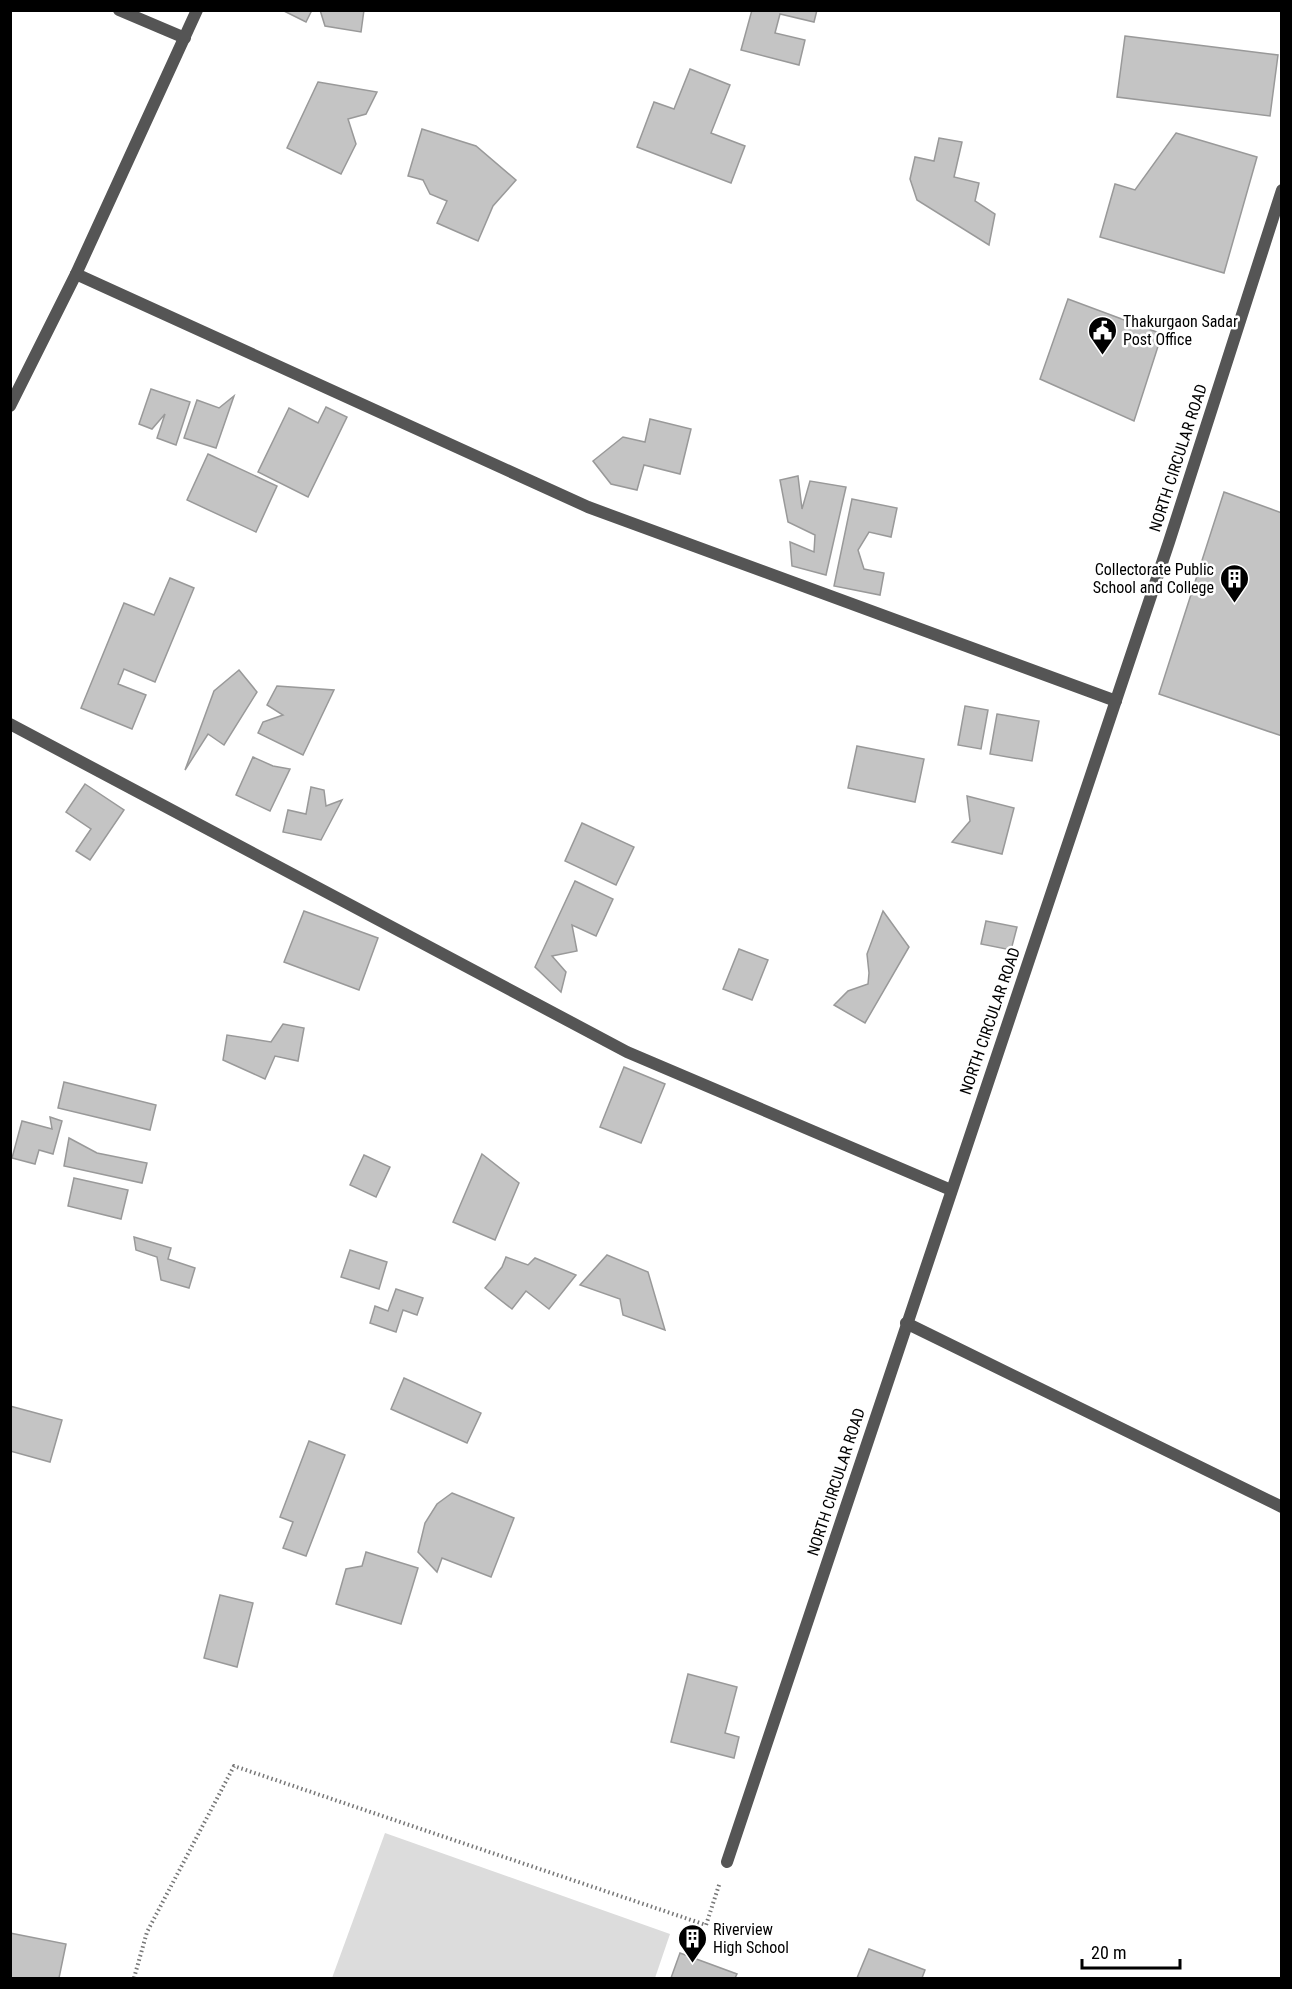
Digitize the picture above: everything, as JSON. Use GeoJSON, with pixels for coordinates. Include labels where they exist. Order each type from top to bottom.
{"type":"FeatureCollection","features":[{"type":"Feature","properties":{"kind":"street"},"geometry":{"type":"LineString","coordinates":[[119,10],[185,38]]}},
{"type":"Feature","properties":{"kind":"street"},"geometry":{"type":"LineString","coordinates":[[10,406],[76,274],[197,10]]}},
{"type":"Feature","properties":{"kind":"street","name":"NORTH CIRCULAR ROAD"},"geometry":{"type":"LineString","coordinates":[[727,1862],[1169,542],[1281,190]]}},
{"type":"Feature","properties":{"kind":"street"},"geometry":{"type":"LineString","coordinates":[[76,274],[588,507],[1116,701]]}},
{"type":"Feature","properties":{"kind":"street"},"geometry":{"type":"LineString","coordinates":[[10,724],[627,1052],[951,1190]]}},
{"type":"Feature","properties":{"kind":"street"},"geometry":{"type":"LineString","coordinates":[[906,1323],[1281,1507]]}},
{"type":"Feature","properties":{"kind":"path"},"geometry":{"type":"LineString","coordinates":[[134,1978],[147,1932],[234,1766],[706,1925],[727,1862]]}},
{"type":"Feature","properties":{"kind":"shaded area"},"geometry":{"type":"Polygon","coordinates":[[[385,1833],[670,1934],[655,1978],[332,1978],[385,1833]]]}},
{"type":"Feature","properties":{"kind":"building"},"geometry":{"type":"Polygon","coordinates":[[[282,10],[312,10],[306,22],[282,10]]]}},
{"type":"Feature","properties":{"kind":"building"},"geometry":{"type":"Polygon","coordinates":[[[320,10],[364,10],[361,32],[325,26],[320,10]]]}},
{"type":"Feature","properties":{"kind":"building"},"geometry":{"type":"Polygon","coordinates":[[[752,10],[817,10],[814,22],[780,14],[775,33],[805,40],[799,65],[741,50],[752,10]]]}},
{"type":"Feature","properties":{"kind":"building"},"geometry":{"type":"Polygon","coordinates":[[[1125,36],[1278,55],[1270,116],[1117,97],[1125,36]]]}},
{"type":"Feature","properties":{"kind":"building"},"geometry":{"type":"Polygon","coordinates":[[[690,69],[730,85],[711,133],[745,146],[731,183],[637,147],[654,102],[674,109],[690,69]]]}},
{"type":"Feature","properties":{"kind":"building"},"geometry":{"type":"Polygon","coordinates":[[[318,82],[377,92],[366,114],[348,119],[356,144],[341,174],[287,148],[318,82]]]}},
{"type":"Feature","properties":{"kind":"building"},"geometry":{"type":"Polygon","coordinates":[[[422,129],[476,146],[516,180],[493,206],[478,241],[437,223],[447,201],[430,194],[423,180],[408,176],[422,129]]]}},
{"type":"Feature","properties":{"kind":"building"},"geometry":{"type":"Polygon","coordinates":[[[1176,133],[1257,157],[1224,273],[1100,237],[1115,184],[1135,190],[1176,133]]]}},
{"type":"Feature","properties":{"kind":"building"},"geometry":{"type":"Polygon","coordinates":[[[939,138],[962,142],[954,177],[979,183],[975,201],[995,214],[989,245],[917,200],[910,179],[915,157],[934,161],[939,138]]]}},
{"type":"Feature","properties":{"kind":"building","name":"Thakurgaon Sadar Post Office"},"geometry":{"type":"Polygon","coordinates":[[[1068,299],[1162,334],[1134,421],[1040,379],[1068,299]]]}},
{"type":"Feature","properties":{"kind":"building"},"geometry":{"type":"Polygon","coordinates":[[[151,389],[190,402],[176,445],[157,438],[165,414],[152,429],[139,424],[151,389]]]}},
{"type":"Feature","properties":{"kind":"building"},"geometry":{"type":"Polygon","coordinates":[[[234,396],[216,448],[184,438],[197,400],[219,408],[234,396]]]}},
{"type":"Feature","properties":{"kind":"building"},"geometry":{"type":"Polygon","coordinates":[[[326,407],[347,417],[308,497],[258,472],[289,408],[318,423],[326,407]]]}},
{"type":"Feature","properties":{"kind":"building"},"geometry":{"type":"Polygon","coordinates":[[[650,419],[691,429],[680,474],[644,465],[637,490],[611,484],[593,461],[623,437],[645,442],[650,419]]]}},
{"type":"Feature","properties":{"kind":"building"},"geometry":{"type":"Polygon","coordinates":[[[208,454],[277,486],[256,532],[187,500],[208,454]]]}},
{"type":"Feature","properties":{"kind":"building"},"geometry":{"type":"Polygon","coordinates":[[[798,476],[802,509],[810,481],[846,487],[826,575],[792,566],[790,542],[814,552],[815,535],[788,522],[780,480],[798,476]]]}},
{"type":"Feature","properties":{"kind":"building","name":"Collectorate Public School and College"},"geometry":{"type":"Polygon","coordinates":[[[1224,492],[1282,513],[1282,736],[1159,694],[1224,492]]]}},
{"type":"Feature","properties":{"kind":"building"},"geometry":{"type":"Polygon","coordinates":[[[852,499],[897,508],[891,537],[869,532],[858,550],[864,569],[884,573],[880,595],[834,586],[852,499]]]}},
{"type":"Feature","properties":{"kind":"building"},"geometry":{"type":"Polygon","coordinates":[[[170,578],[194,588],[155,682],[124,669],[118,684],[146,695],[132,729],[81,708],[124,603],[154,615],[170,578]]]}},
{"type":"Feature","properties":{"kind":"building"},"geometry":{"type":"Polygon","coordinates":[[[239,670],[257,692],[224,745],[208,734],[185,770],[214,691],[239,670]]]}},
{"type":"Feature","properties":{"kind":"building"},"geometry":{"type":"Polygon","coordinates":[[[277,686],[334,690],[303,755],[258,733],[263,722],[283,715],[267,705],[277,686]]]}},
{"type":"Feature","properties":{"kind":"building"},"geometry":{"type":"Polygon","coordinates":[[[965,706],[988,710],[981,749],[958,745],[965,706]]]}},
{"type":"Feature","properties":{"kind":"building"},"geometry":{"type":"Polygon","coordinates":[[[997,714],[1039,721],[1032,761],[990,754],[997,714]]]}},
{"type":"Feature","properties":{"kind":"building"},"geometry":{"type":"Polygon","coordinates":[[[857,746],[924,759],[915,802],[848,788],[857,746]]]}},
{"type":"Feature","properties":{"kind":"building"},"geometry":{"type":"Polygon","coordinates":[[[253,757],[273,766],[290,769],[270,811],[236,795],[253,757]]]}},
{"type":"Feature","properties":{"kind":"building"},"geometry":{"type":"Polygon","coordinates":[[[85,784],[124,810],[90,860],[76,851],[91,829],[66,812],[85,784]]]}},
{"type":"Feature","properties":{"kind":"building"},"geometry":{"type":"Polygon","coordinates":[[[311,787],[324,790],[326,806],[342,800],[321,840],[283,832],[288,810],[306,814],[311,787]]]}},
{"type":"Feature","properties":{"kind":"building"},"geometry":{"type":"Polygon","coordinates":[[[967,796],[1014,808],[1002,854],[952,842],[970,821],[967,796]]]}},
{"type":"Feature","properties":{"kind":"building"},"geometry":{"type":"Polygon","coordinates":[[[582,823],[634,847],[616,885],[565,861],[582,823]]]}},
{"type":"Feature","properties":{"kind":"building"},"geometry":{"type":"Polygon","coordinates":[[[575,881],[613,899],[596,936],[572,925],[577,951],[552,956],[566,972],[561,992],[535,967],[575,881]]]}},
{"type":"Feature","properties":{"kind":"building"},"geometry":{"type":"Polygon","coordinates":[[[304,911],[378,938],[359,990],[284,962],[304,911]]]}},
{"type":"Feature","properties":{"kind":"building"},"geometry":{"type":"Polygon","coordinates":[[[883,911],[909,947],[865,1023],[834,1005],[848,991],[868,984],[867,954],[883,911]]]}},
{"type":"Feature","properties":{"kind":"building"},"geometry":{"type":"Polygon","coordinates":[[[986,921],[1017,927],[1011,950],[981,944],[986,921]]]}},
{"type":"Feature","properties":{"kind":"building"},"geometry":{"type":"Polygon","coordinates":[[[739,949],[768,960],[752,1000],[723,989],[739,949]]]}},
{"type":"Feature","properties":{"kind":"building"},"geometry":{"type":"Polygon","coordinates":[[[283,1024],[304,1028],[298,1061],[275,1056],[265,1079],[223,1060],[227,1035],[271,1042],[283,1024]]]}},
{"type":"Feature","properties":{"kind":"building"},"geometry":{"type":"Polygon","coordinates":[[[624,1067],[665,1084],[641,1143],[600,1127],[624,1067]]]}},
{"type":"Feature","properties":{"kind":"building"},"geometry":{"type":"Polygon","coordinates":[[[64,1082],[156,1105],[150,1130],[58,1108],[64,1082]]]}},
{"type":"Feature","properties":{"kind":"building"},"geometry":{"type":"Polygon","coordinates":[[[50,1117],[62,1121],[53,1154],[39,1150],[35,1164],[12,1158],[22,1121],[52,1129],[50,1117]]]}},
{"type":"Feature","properties":{"kind":"building"},"geometry":{"type":"Polygon","coordinates":[[[69,1138],[97,1153],[147,1163],[142,1183],[64,1166],[69,1138]]]}},
{"type":"Feature","properties":{"kind":"building"},"geometry":{"type":"Polygon","coordinates":[[[482,1154],[519,1183],[495,1240],[453,1222],[482,1154]]]}},
{"type":"Feature","properties":{"kind":"building"},"geometry":{"type":"Polygon","coordinates":[[[364,1155],[390,1167],[376,1197],[350,1185],[364,1155]]]}},
{"type":"Feature","properties":{"kind":"building"},"geometry":{"type":"Polygon","coordinates":[[[74,1178],[128,1190],[121,1219],[68,1206],[74,1178]]]}},
{"type":"Feature","properties":{"kind":"building"},"geometry":{"type":"Polygon","coordinates":[[[134,1237],[171,1248],[168,1259],[195,1268],[189,1288],[161,1280],[157,1257],[136,1250],[134,1237]]]}},
{"type":"Feature","properties":{"kind":"building"},"geometry":{"type":"Polygon","coordinates":[[[350,1250],[387,1262],[379,1289],[341,1277],[350,1250]]]}},
{"type":"Feature","properties":{"kind":"building"},"geometry":{"type":"Polygon","coordinates":[[[607,1255],[648,1272],[665,1330],[623,1315],[620,1299],[580,1285],[607,1255]]]}},
{"type":"Feature","properties":{"kind":"building"},"geometry":{"type":"Polygon","coordinates":[[[506,1257],[528,1265],[535,1258],[576,1275],[549,1309],[526,1291],[512,1309],[485,1288],[502,1267],[506,1257]]]}},
{"type":"Feature","properties":{"kind":"building"},"geometry":{"type":"Polygon","coordinates":[[[396,1289],[423,1298],[417,1315],[403,1310],[396,1332],[370,1323],[375,1306],[388,1311],[396,1289]]]}},
{"type":"Feature","properties":{"kind":"building"},"geometry":{"type":"Polygon","coordinates":[[[404,1378],[481,1413],[467,1443],[391,1409],[404,1378]]]}},
{"type":"Feature","properties":{"kind":"building"},"geometry":{"type":"Polygon","coordinates":[[[10,1406],[62,1420],[50,1462],[10,1451],[10,1406]]]}},
{"type":"Feature","properties":{"kind":"building"},"geometry":{"type":"Polygon","coordinates":[[[309,1441],[345,1455],[306,1556],[283,1548],[293,1522],[280,1517],[309,1441]]]}},
{"type":"Feature","properties":{"kind":"building"},"geometry":{"type":"Polygon","coordinates":[[[452,1493],[514,1518],[491,1577],[442,1558],[437,1572],[418,1552],[425,1523],[437,1504],[452,1493]]]}},
{"type":"Feature","properties":{"kind":"building"},"geometry":{"type":"Polygon","coordinates":[[[366,1552],[418,1568],[401,1624],[336,1604],[346,1569],[362,1566],[366,1552]]]}},
{"type":"Feature","properties":{"kind":"building"},"geometry":{"type":"Polygon","coordinates":[[[220,1595],[253,1603],[237,1667],[204,1658],[220,1595]]]}},
{"type":"Feature","properties":{"kind":"building"},"geometry":{"type":"Polygon","coordinates":[[[688,1674],[737,1687],[725,1733],[739,1737],[734,1758],[671,1742],[688,1674]]]}},
{"type":"Feature","properties":{"kind":"building"},"geometry":{"type":"Polygon","coordinates":[[[10,1933],[66,1944],[59,1978],[10,1978],[10,1933]]]}},
{"type":"Feature","properties":{"kind":"building"},"geometry":{"type":"Polygon","coordinates":[[[869,1949],[925,1970],[922,1978],[857,1978],[869,1949]]]}},
{"type":"Feature","properties":{"kind":"building","name":"Riverview High School"},"geometry":{"type":"Polygon","coordinates":[[[680,1953],[737,1974],[735,1978],[671,1978],[680,1953]]]}},
{"type":"Feature","properties":{"kind":"place","name":"Thakurgaon Sadar Post Office"},"geometry":{"type":"Point","coordinates":[1102,356]}},
{"type":"Feature","properties":{"kind":"place","name":"Collectorate Public School and College"},"geometry":{"type":"Point","coordinates":[1235,604]}},
{"type":"Feature","properties":{"kind":"place","name":"Riverview High School"},"geometry":{"type":"Point","coordinates":[692,1964]}}]}
